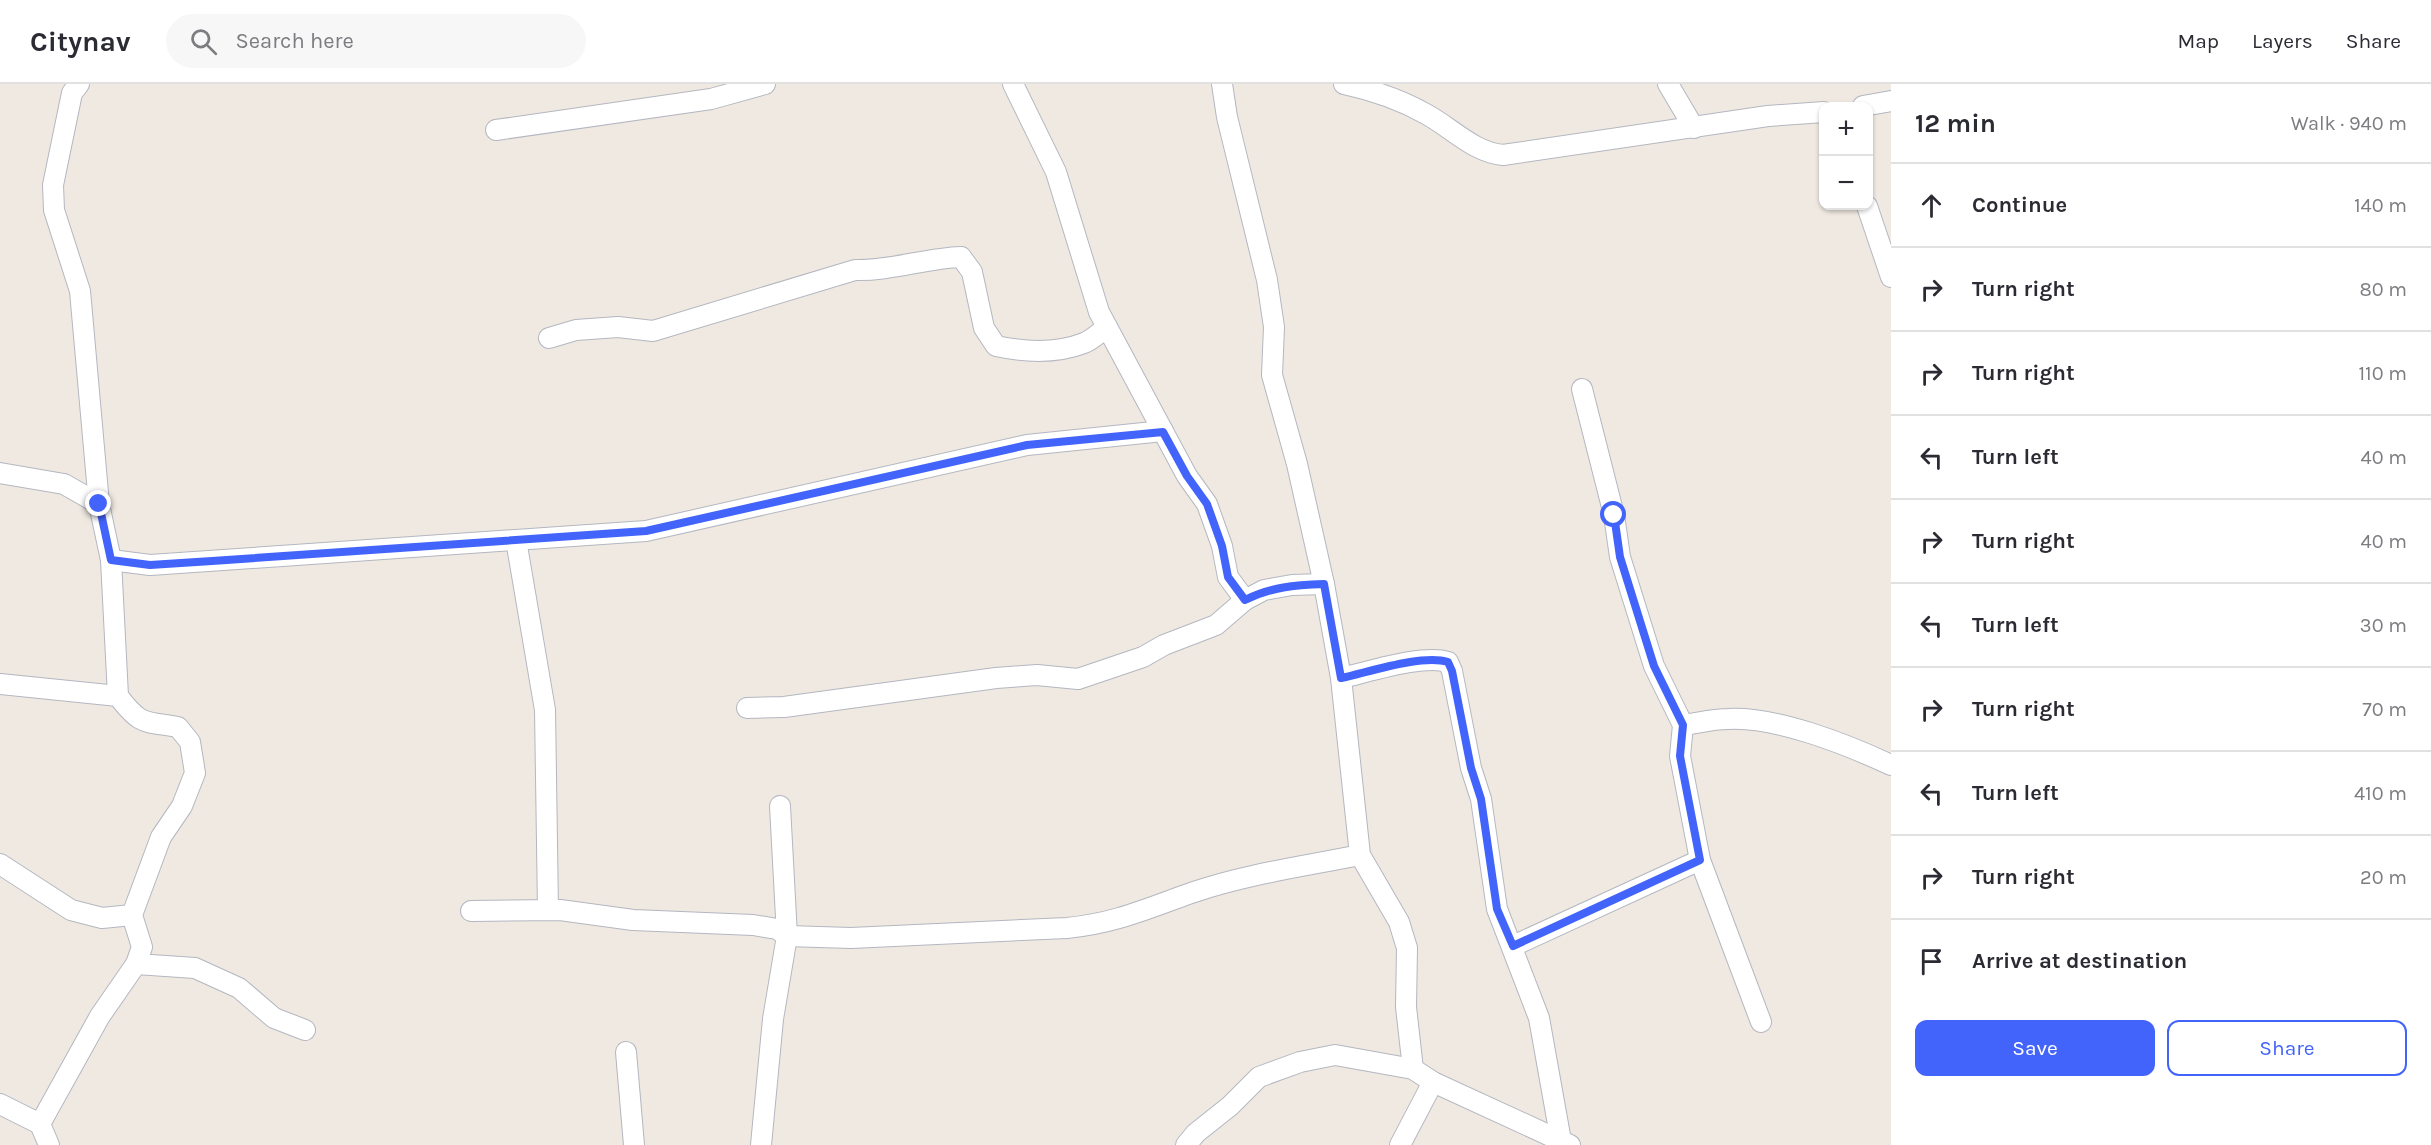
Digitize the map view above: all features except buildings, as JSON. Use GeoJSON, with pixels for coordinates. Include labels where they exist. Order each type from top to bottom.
{"type":"FeatureCollection","features":[{"type":"Feature","properties":{"kind":"street"},"geometry":{"type":"LineString","coordinates":[[40,1124],[100,1016],[136,964],[142,947],[132,915],[161,837],[182,806],[195,772],[190,742],[178,727],[147,724],[132,714],[118,696],[111,560],[99,504],[80,291],[54,210],[53,184],[72,93],[79,84]]}},
{"type":"Feature","properties":{"kind":"street"},"geometry":{"type":"LineString","coordinates":[[496,130],[711,99],[765,84]]}},
{"type":"Feature","properties":{"kind":"street"},"geometry":{"type":"LineString","coordinates":[[1013,84],[1056,172],[1092,292],[1107,327],[1187,476],[1207,504],[1222,546],[1228,577],[1245,600]]}},
{"type":"Feature","properties":{"kind":"street"},"geometry":{"type":"LineString","coordinates":[[1222,84],[1227,117],[1267,280],[1274,327],[1272,375],[1297,464],[1324,584],[1341,678],[1360,855],[1399,922],[1407,948],[1406,1007],[1413,1068]]}},
{"type":"Feature","properties":{"kind":"street"},"geometry":{"type":"LineString","coordinates":[[1344,84],[1391,98],[1427,114],[1478,148],[1492,154],[1503,155],[1768,116],[1819,112]]}},
{"type":"Feature","properties":{"kind":"street"},"geometry":{"type":"LineString","coordinates":[[1668,84],[1694,128]]}},
{"type":"Feature","properties":{"kind":"street"},"geometry":{"type":"LineString","coordinates":[[1873,104],[1891,101]]}},
{"type":"Feature","properties":{"kind":"street"},"geometry":{"type":"LineString","coordinates":[[1868,210],[1891,277]]}},
{"type":"Feature","properties":{"kind":"street"},"geometry":{"type":"LineString","coordinates":[[549,338],[576,330],[607,328],[653,331],[855,270],[870,270],[938,258],[961,257],[972,272],[984,327],[996,346],[1017,351],[1053,350],[1086,343],[1107,327]]}},
{"type":"Feature","properties":{"kind":"street"},"geometry":{"type":"LineString","coordinates":[[1582,389],[1614,515],[1620,557],[1654,666],[1683,725],[1680,756],[1700,860],[1761,1022]]}},
{"type":"Feature","properties":{"kind":"street"},"geometry":{"type":"LineString","coordinates":[[111,560],[150,565],[646,531],[1027,445],[1163,432]]}},
{"type":"Feature","properties":{"kind":"street"},"geometry":{"type":"LineString","coordinates":[[0,473],[64,484],[99,504]]}},
{"type":"Feature","properties":{"kind":"street"},"geometry":{"type":"LineString","coordinates":[[516,540],[545,710],[548,910]]}},
{"type":"Feature","properties":{"kind":"street"},"geometry":{"type":"LineString","coordinates":[[747,708],[784,707],[996,678],[1037,675],[1078,679],[1143,657],[1164,645],[1216,625],[1245,600],[1264,590],[1292,585],[1324,584]]}},
{"type":"Feature","properties":{"kind":"street"},"geometry":{"type":"LineString","coordinates":[[1341,678],[1424,661],[1448,662],[1452,671],[1471,768],[1481,799],[1497,909],[1539,1018],[1565,1143]]}},
{"type":"Feature","properties":{"kind":"street"},"geometry":{"type":"LineString","coordinates":[[0,684],[118,696]]}},
{"type":"Feature","properties":{"kind":"street"},"geometry":{"type":"LineString","coordinates":[[1683,725],[1730,718],[1801,730],[1891,765]]}},
{"type":"Feature","properties":{"kind":"street"},"geometry":{"type":"LineString","coordinates":[[761,1145],[773,1019],[787,936],[780,806]]}},
{"type":"Feature","properties":{"kind":"street"},"geometry":{"type":"LineString","coordinates":[[471,911],[548,910],[633,920],[761,926],[777,929],[787,936],[851,939],[1101,925],[1238,880],[1360,855]]}},
{"type":"Feature","properties":{"kind":"street"},"geometry":{"type":"LineString","coordinates":[[1513,946],[1700,860]]}},
{"type":"Feature","properties":{"kind":"street"},"geometry":{"type":"LineString","coordinates":[[0,864],[71,910],[102,918],[132,915]]}},
{"type":"Feature","properties":{"kind":"street"},"geometry":{"type":"LineString","coordinates":[[136,964],[195,968],[240,988],[274,1018],[305,1030]]}},
{"type":"Feature","properties":{"kind":"street"},"geometry":{"type":"LineString","coordinates":[[626,1052],[634,1145]]}},
{"type":"Feature","properties":{"kind":"street"},"geometry":{"type":"LineString","coordinates":[[1186,1145],[1196,1133],[1230,1106],[1259,1077],[1300,1062],[1335,1055],[1413,1068],[1433,1082],[1565,1143]]}},
{"type":"Feature","properties":{"kind":"street"},"geometry":{"type":"LineString","coordinates":[[1400,1145],[1433,1082]]}},
{"type":"Feature","properties":{"kind":"street"},"geometry":{"type":"LineString","coordinates":[[0,1104],[40,1124],[49,1145]]}},
{"type":"Feature","properties":{"kind":"route"},"geometry":{"type":"LineString","coordinates":[[99,504],[111,560],[150,565],[212,561],[646,531],[1027,445],[1163,432],[1187,476],[1207,504],[1222,546],[1228,577],[1245,600],[1264,590],[1292,585],[1324,584],[1341,678],[1424,661],[1448,662],[1452,671],[1471,768],[1481,799],[1491,881],[1497,909],[1513,946],[1700,860],[1680,756],[1683,725],[1654,666],[1620,557],[1614,515]]}}]}
